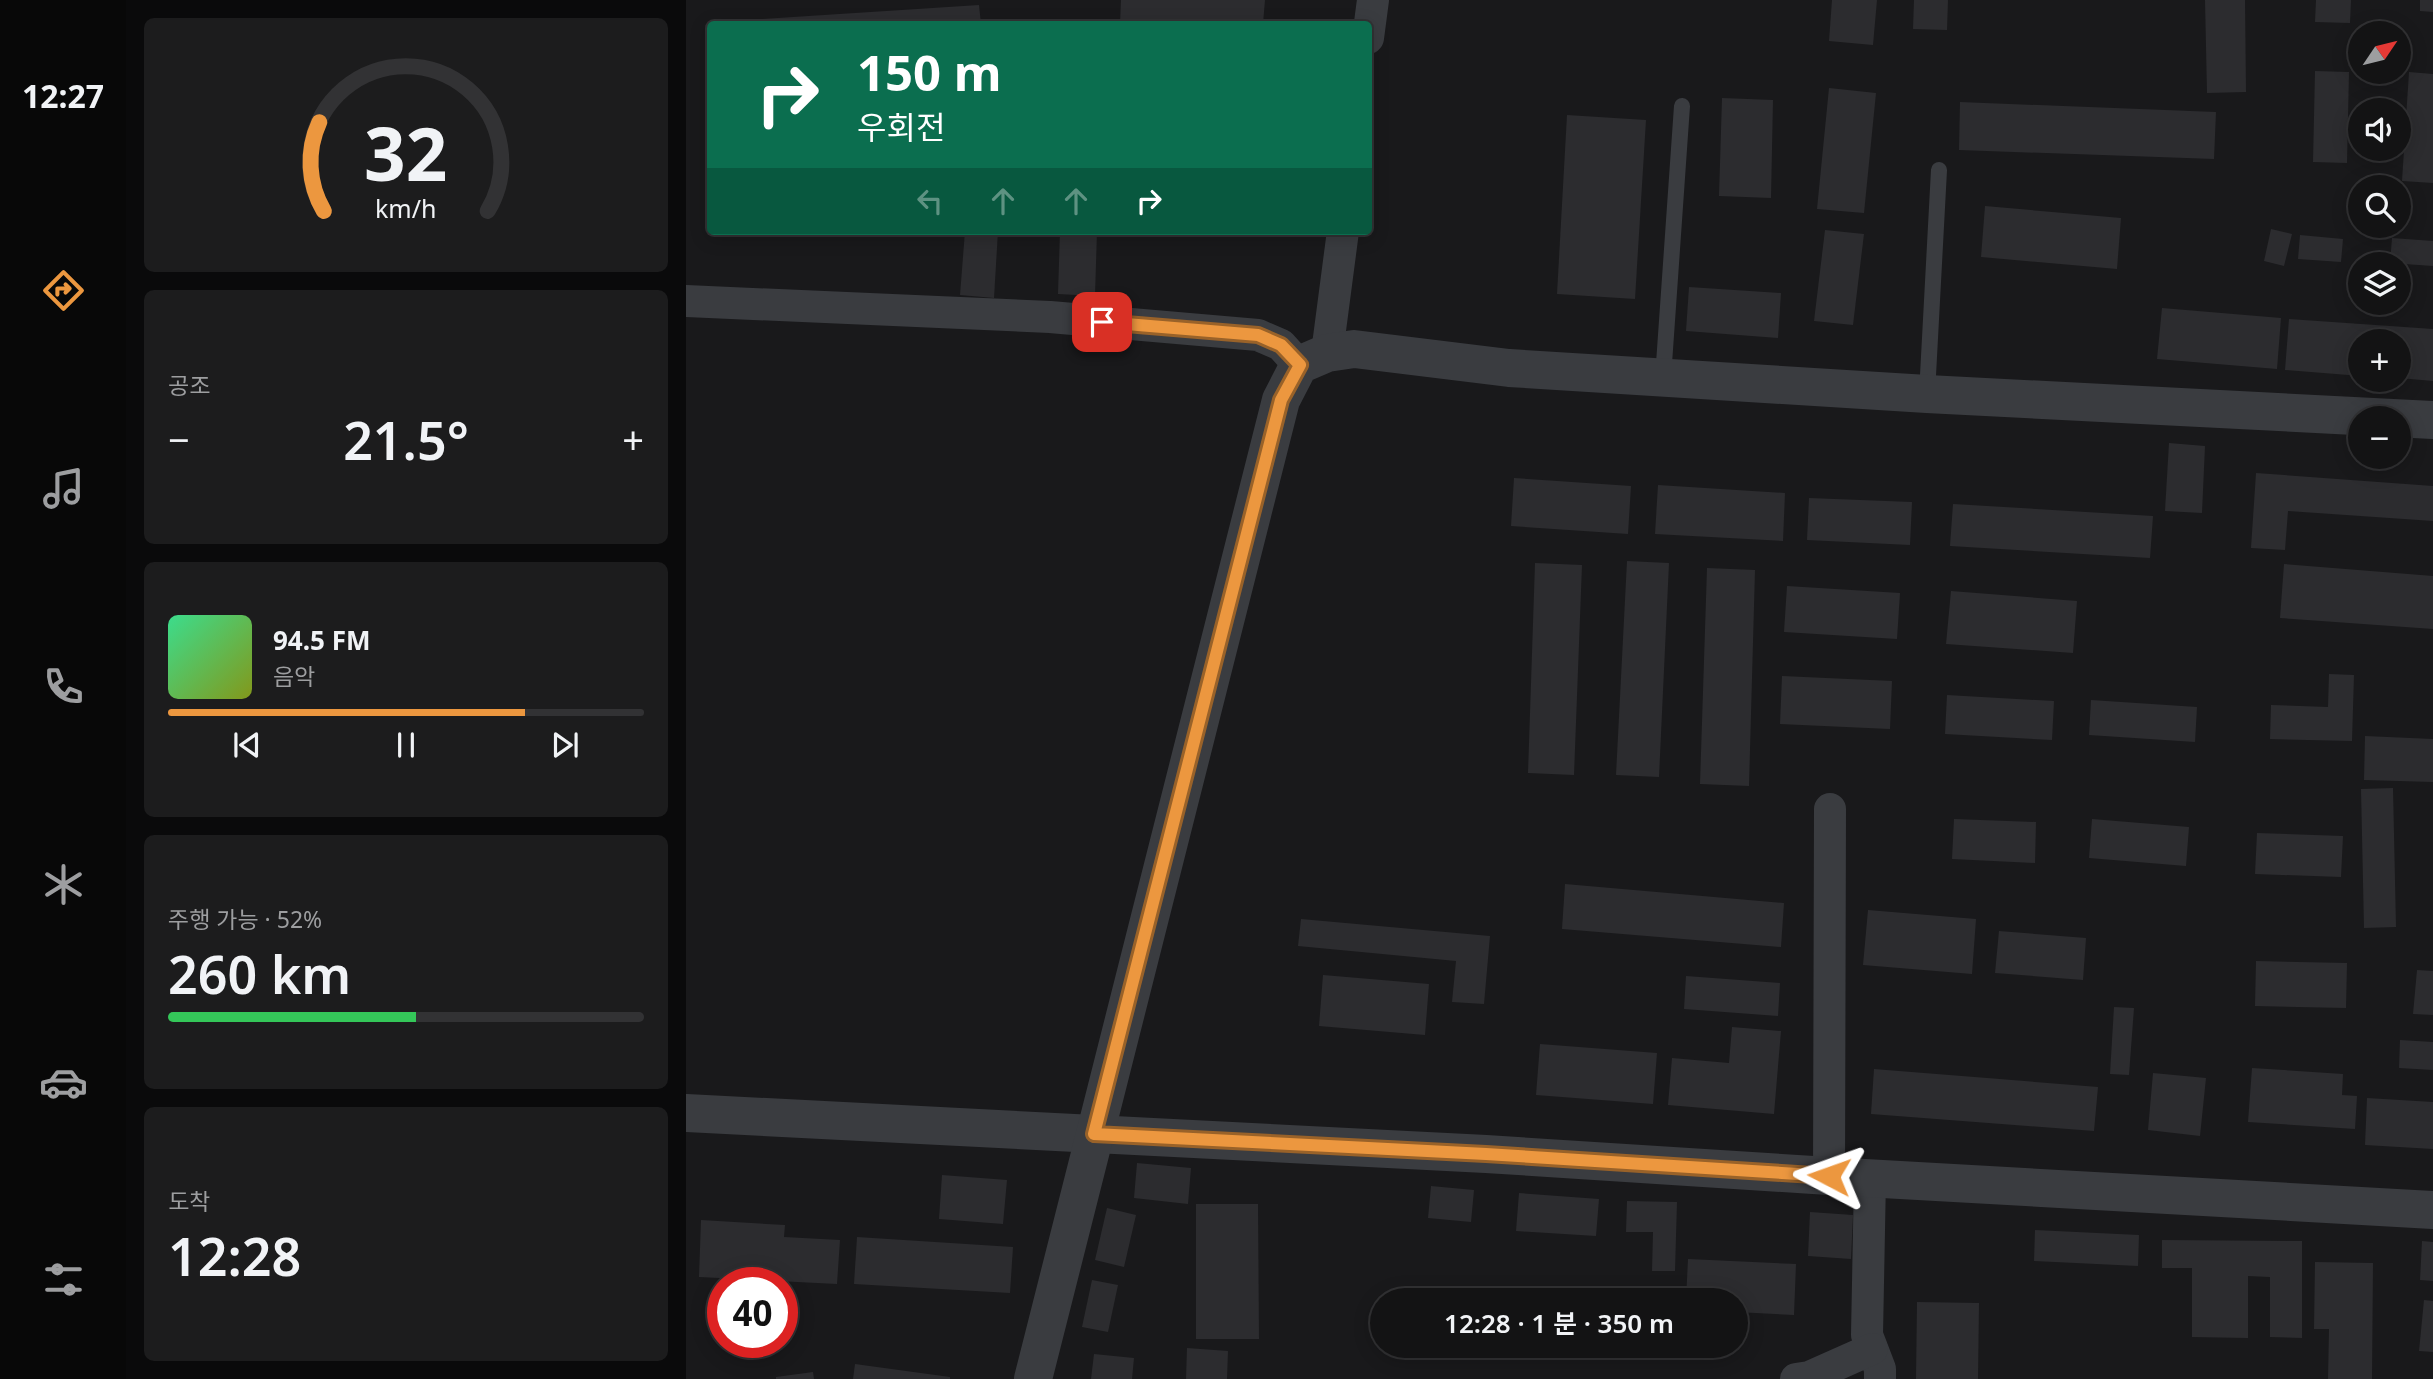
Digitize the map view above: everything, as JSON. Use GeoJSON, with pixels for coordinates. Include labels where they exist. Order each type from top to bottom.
{"type":"FeatureCollection","features":[{"type":"Feature","properties":{"kind":"street"},"geometry":{"type":"LineString","coordinates":[[1370,21],[1373,0]]}},
{"type":"Feature","properties":{"kind":"street"},"geometry":{"type":"LineString","coordinates":[[1033,1379],[1281,400],[1313,359],[1342,235]]}},
{"type":"Feature","properties":{"kind":"street"},"geometry":{"type":"LineString","coordinates":[[686,301],[1050,317],[1258,335],[1313,359],[1354,349],[1509,368],[1927,394],[2433,419]]}},
{"type":"Feature","properties":{"kind":"street"},"geometry":{"type":"LineString","coordinates":[[1829,1176],[1830,809]]}},
{"type":"Feature","properties":{"kind":"street"},"geometry":{"type":"LineString","coordinates":[[686,1113],[1486,1154],[2433,1210]]}},
{"type":"Feature","properties":{"kind":"street"},"geometry":{"type":"LineString","coordinates":[[1870,1178],[1867,1335],[1880,1369],[1880,1379]]}},
{"type":"Feature","properties":{"kind":"street"},"geometry":{"type":"LineString","coordinates":[[1796,1379],[1810,1377],[1872,1349]]}},
{"type":"Feature","properties":{"kind":"lane"},"geometry":{"type":"LineString","coordinates":[[1663,377],[1682,106]]}},
{"type":"Feature","properties":{"kind":"lane"},"geometry":{"type":"LineString","coordinates":[[1927,394],[1939,170]]}},
{"type":"Feature","properties":{"kind":"building"},"geometry":{"type":"Polygon","coordinates":[[[1121,0],[1265,0],[1263,21],[1120,21],[1121,0]]]}},
{"type":"Feature","properties":{"kind":"building"},"geometry":{"type":"Polygon","coordinates":[[[1832,0],[1877,0],[1873,45],[1829,41],[1832,0]]]}},
{"type":"Feature","properties":{"kind":"building"},"geometry":{"type":"Polygon","coordinates":[[[1914,0],[1948,0],[1947,30],[1913,29],[1914,0]]]}},
{"type":"Feature","properties":{"kind":"building"},"geometry":{"type":"Polygon","coordinates":[[[2205,0],[2245,0],[2246,92],[2207,93],[2205,0]]]}},
{"type":"Feature","properties":{"kind":"building"},"geometry":{"type":"Polygon","coordinates":[[[2316,0],[2351,0],[2348,23],[2315,22],[2316,0]]]}},
{"type":"Feature","properties":{"kind":"building"},"geometry":{"type":"Polygon","coordinates":[[[2420,0],[2433,0],[2433,12],[2420,11],[2420,0]]]}},
{"type":"Feature","properties":{"kind":"building"},"geometry":{"type":"Polygon","coordinates":[[[979,5],[981,21],[732,21],[979,5]]]}},
{"type":"Feature","properties":{"kind":"building"},"geometry":{"type":"Polygon","coordinates":[[[2315,71],[2348,72],[2347,163],[2313,162],[2315,71]]]}},
{"type":"Feature","properties":{"kind":"building"},"geometry":{"type":"Polygon","coordinates":[[[2412,72],[2433,74],[2433,183],[2411,182],[2411,175],[2402,175],[2403,161],[2411,161],[2411,98],[2407,98],[2412,72]]]}},
{"type":"Feature","properties":{"kind":"building"},"geometry":{"type":"Polygon","coordinates":[[[1829,88],[1876,93],[1864,213],[1817,209],[1829,88]]]}},
{"type":"Feature","properties":{"kind":"building"},"geometry":{"type":"Polygon","coordinates":[[[1722,98],[1773,100],[1771,198],[1719,196],[1722,98]]]}},
{"type":"Feature","properties":{"kind":"building"},"geometry":{"type":"Polygon","coordinates":[[[1960,102],[2216,112],[2214,159],[1959,150],[1960,102]]]}},
{"type":"Feature","properties":{"kind":"building"},"geometry":{"type":"Polygon","coordinates":[[[1567,115],[1646,120],[1635,299],[1557,294],[1567,115]]]}},
{"type":"Feature","properties":{"kind":"building"},"geometry":{"type":"Polygon","coordinates":[[[1985,206],[2121,218],[2117,269],[1981,257],[1985,206]]]}},
{"type":"Feature","properties":{"kind":"building"},"geometry":{"type":"Polygon","coordinates":[[[2271,229],[2292,234],[2284,266],[2264,261],[2271,229]]]}},
{"type":"Feature","properties":{"kind":"building"},"geometry":{"type":"Polygon","coordinates":[[[1825,230],[1864,234],[1853,325],[1814,321],[1825,230]]]}},
{"type":"Feature","properties":{"kind":"building"},"geometry":{"type":"Polygon","coordinates":[[[965,235],[998,235],[994,298],[960,295],[965,235]]]}},
{"type":"Feature","properties":{"kind":"building"},"geometry":{"type":"Polygon","coordinates":[[[1060,235],[1097,235],[1095,296],[1058,294],[1060,235]]]}},
{"type":"Feature","properties":{"kind":"building"},"geometry":{"type":"Polygon","coordinates":[[[2300,235],[2343,239],[2341,262],[2298,259],[2300,235]]]}},
{"type":"Feature","properties":{"kind":"building"},"geometry":{"type":"Polygon","coordinates":[[[2392,238],[2433,241],[2433,266],[2411,264],[2411,252],[2391,252],[2392,238]]]}},
{"type":"Feature","properties":{"kind":"building"},"geometry":{"type":"Polygon","coordinates":[[[1689,287],[1781,293],[1778,338],[1686,331],[1689,287]]]}},
{"type":"Feature","properties":{"kind":"building"},"geometry":{"type":"Polygon","coordinates":[[[2162,308],[2281,318],[2277,369],[2157,359],[2162,308]]]}},
{"type":"Feature","properties":{"kind":"building"},"geometry":{"type":"Polygon","coordinates":[[[2289,319],[2433,329],[2433,381],[2411,379],[2411,329],[2348,329],[2348,375],[2285,370],[2289,319]]]}},
{"type":"Feature","properties":{"kind":"building"},"geometry":{"type":"Polygon","coordinates":[[[2169,443],[2205,446],[2202,513],[2165,511],[2169,443]]]}},
{"type":"Feature","properties":{"kind":"building"},"geometry":{"type":"Polygon","coordinates":[[[2256,473],[2433,486],[2433,521],[2288,511],[2285,550],[2251,548],[2256,473]]]}},
{"type":"Feature","properties":{"kind":"building"},"geometry":{"type":"Polygon","coordinates":[[[1514,478],[1631,486],[1628,534],[1511,526],[1514,478]]]}},
{"type":"Feature","properties":{"kind":"building"},"geometry":{"type":"Polygon","coordinates":[[[1658,485],[1785,493],[1783,541],[1655,534],[1658,485]]]}},
{"type":"Feature","properties":{"kind":"building"},"geometry":{"type":"Polygon","coordinates":[[[1809,498],[1912,502],[1910,545],[1807,540],[1809,498]]]}},
{"type":"Feature","properties":{"kind":"building"},"geometry":{"type":"Polygon","coordinates":[[[1953,504],[2153,516],[2150,558],[1950,546],[1953,504]]]}},
{"type":"Feature","properties":{"kind":"building"},"geometry":{"type":"Polygon","coordinates":[[[1627,561],[1669,563],[1659,777],[1616,775],[1627,561]]]}},
{"type":"Feature","properties":{"kind":"building"},"geometry":{"type":"Polygon","coordinates":[[[1535,563],[1582,565],[1574,775],[1528,773],[1535,563]]]}},
{"type":"Feature","properties":{"kind":"building"},"geometry":{"type":"Polygon","coordinates":[[[2284,564],[2433,576],[2433,629],[2280,618],[2284,564]]]}},
{"type":"Feature","properties":{"kind":"building"},"geometry":{"type":"Polygon","coordinates":[[[1707,568],[1755,570],[1749,786],[1700,784],[1707,568]]]}},
{"type":"Feature","properties":{"kind":"building"},"geometry":{"type":"Polygon","coordinates":[[[1787,586],[1900,593],[1897,639],[1784,632],[1787,586]]]}},
{"type":"Feature","properties":{"kind":"building"},"geometry":{"type":"Polygon","coordinates":[[[1951,591],[2077,601],[2073,653],[1946,644],[1951,591]]]}},
{"type":"Feature","properties":{"kind":"building"},"geometry":{"type":"Polygon","coordinates":[[[2329,674],[2354,675],[2352,741],[2270,739],[2271,705],[2328,707],[2329,674]]]}},
{"type":"Feature","properties":{"kind":"building"},"geometry":{"type":"Polygon","coordinates":[[[1782,676],[1892,681],[1890,729],[1780,724],[1782,676]]]}},
{"type":"Feature","properties":{"kind":"building"},"geometry":{"type":"Polygon","coordinates":[[[1947,695],[2054,701],[2052,740],[1945,734],[1947,695]]]}},
{"type":"Feature","properties":{"kind":"building"},"geometry":{"type":"Polygon","coordinates":[[[2091,700],[2197,707],[2195,742],[2089,735],[2091,700]]]}},
{"type":"Feature","properties":{"kind":"building"},"geometry":{"type":"Polygon","coordinates":[[[2365,736],[2433,739],[2433,782],[2364,780],[2365,736]]]}},
{"type":"Feature","properties":{"kind":"building"},"geometry":{"type":"Polygon","coordinates":[[[2393,788],[2396,927],[2364,928],[2361,789],[2393,788]]]}},
{"type":"Feature","properties":{"kind":"building"},"geometry":{"type":"Polygon","coordinates":[[[1954,819],[2036,822],[2035,863],[1952,859],[1954,819]]]}},
{"type":"Feature","properties":{"kind":"building"},"geometry":{"type":"Polygon","coordinates":[[[2092,819],[2189,827],[2186,866],[2089,858],[2092,819]]]}},
{"type":"Feature","properties":{"kind":"building"},"geometry":{"type":"Polygon","coordinates":[[[2257,833],[2343,836],[2341,877],[2255,874],[2257,833]]]}},
{"type":"Feature","properties":{"kind":"building"},"geometry":{"type":"Polygon","coordinates":[[[1565,884],[1784,903],[1781,947],[1562,929],[1565,884]]]}},
{"type":"Feature","properties":{"kind":"building"},"geometry":{"type":"Polygon","coordinates":[[[1868,910],[1976,919],[1972,974],[1863,965],[1868,910]]]}},
{"type":"Feature","properties":{"kind":"building"},"geometry":{"type":"Polygon","coordinates":[[[1301,919],[1490,936],[1484,1004],[1452,1002],[1456,961],[1298,946],[1301,919]]]}},
{"type":"Feature","properties":{"kind":"building"},"geometry":{"type":"Polygon","coordinates":[[[1999,931],[2086,938],[2083,980],[1995,973],[1999,931]]]}},
{"type":"Feature","properties":{"kind":"building"},"geometry":{"type":"Polygon","coordinates":[[[2256,961],[2347,963],[2346,1008],[2255,1006],[2256,961]]]}},
{"type":"Feature","properties":{"kind":"building"},"geometry":{"type":"Polygon","coordinates":[[[2417,970],[2433,971],[2433,1015],[2413,1014],[2417,970]]]}},
{"type":"Feature","properties":{"kind":"building"},"geometry":{"type":"Polygon","coordinates":[[[1323,975],[1429,984],[1425,1035],[1319,1026],[1323,975]]]}},
{"type":"Feature","properties":{"kind":"building"},"geometry":{"type":"Polygon","coordinates":[[[1686,976],[1780,983],[1778,1016],[1684,1009],[1686,976]]]}},
{"type":"Feature","properties":{"kind":"building"},"geometry":{"type":"Polygon","coordinates":[[[2114,1007],[2134,1008],[2129,1075],[2110,1074],[2114,1007]]]}},
{"type":"Feature","properties":{"kind":"building"},"geometry":{"type":"Polygon","coordinates":[[[1732,1027],[1781,1031],[1774,1114],[1668,1105],[1672,1058],[1729,1063],[1732,1027]]]}},
{"type":"Feature","properties":{"kind":"building"},"geometry":{"type":"Polygon","coordinates":[[[2400,1040],[2433,1042],[2433,1070],[2399,1068],[2400,1040]]]}},
{"type":"Feature","properties":{"kind":"building"},"geometry":{"type":"Polygon","coordinates":[[[1540,1044],[1657,1053],[1653,1104],[1536,1095],[1540,1044]]]}},
{"type":"Feature","properties":{"kind":"building"},"geometry":{"type":"Polygon","coordinates":[[[2252,1068],[2343,1074],[2342,1095],[2357,1096],[2355,1129],[2248,1122],[2252,1068]]]}},
{"type":"Feature","properties":{"kind":"building"},"geometry":{"type":"Polygon","coordinates":[[[1874,1069],[2098,1087],[2094,1131],[1871,1114],[1874,1069]]]}},
{"type":"Feature","properties":{"kind":"building"},"geometry":{"type":"Polygon","coordinates":[[[2153,1073],[2206,1078],[2200,1136],[2148,1130],[2153,1073]]]}},
{"type":"Feature","properties":{"kind":"building"},"geometry":{"type":"Polygon","coordinates":[[[2367,1098],[2433,1102],[2433,1149],[2365,1145],[2367,1098]]]}},
{"type":"Feature","properties":{"kind":"building"},"geometry":{"type":"Polygon","coordinates":[[[1137,1163],[1191,1168],[1188,1204],[1134,1198],[1137,1163]]]}},
{"type":"Feature","properties":{"kind":"building"},"geometry":{"type":"Polygon","coordinates":[[[942,1175],[1007,1180],[1003,1224],[939,1219],[942,1175]]]}},
{"type":"Feature","properties":{"kind":"building"},"geometry":{"type":"Polygon","coordinates":[[[1431,1186],[1474,1190],[1471,1222],[1428,1218],[1431,1186]]]}},
{"type":"Feature","properties":{"kind":"building"},"geometry":{"type":"Polygon","coordinates":[[[1519,1193],[1599,1199],[1596,1236],[1516,1231],[1519,1193]]]}},
{"type":"Feature","properties":{"kind":"building"},"geometry":{"type":"Polygon","coordinates":[[[1627,1201],[1677,1202],[1675,1271],[1652,1271],[1653,1232],[1626,1232],[1627,1201]]]}},
{"type":"Feature","properties":{"kind":"building"},"geometry":{"type":"Polygon","coordinates":[[[1196,1204],[1258,1204],[1259,1339],[1196,1339],[1196,1204]]]}},
{"type":"Feature","properties":{"kind":"building"},"geometry":{"type":"Polygon","coordinates":[[[1107,1208],[1136,1215],[1124,1267],[1095,1260],[1107,1208]]]}},
{"type":"Feature","properties":{"kind":"building"},"geometry":{"type":"Polygon","coordinates":[[[1810,1212],[1853,1215],[1851,1259],[1808,1256],[1810,1212]]]}},
{"type":"Feature","properties":{"kind":"building"},"geometry":{"type":"Polygon","coordinates":[[[701,1220],[785,1225],[784,1237],[840,1240],[837,1284],[798,1282],[798,1267],[707,1267],[707,1277],[699,1277],[701,1220]]]}},
{"type":"Feature","properties":{"kind":"building"},"geometry":{"type":"Polygon","coordinates":[[[2035,1230],[2139,1235],[2138,1266],[2034,1261],[2035,1230]]]}},
{"type":"Feature","properties":{"kind":"building"},"geometry":{"type":"Polygon","coordinates":[[[857,1237],[1013,1247],[1010,1293],[854,1284],[857,1237]]]}},
{"type":"Feature","properties":{"kind":"building"},"geometry":{"type":"Polygon","coordinates":[[[2162,1240],[2302,1241],[2302,1338],[2270,1337],[2270,1277],[2248,1276],[2248,1338],[2192,1337],[2192,1268],[2162,1268],[2162,1240]]]}},
{"type":"Feature","properties":{"kind":"building"},"geometry":{"type":"Polygon","coordinates":[[[2422,1241],[2433,1242],[2433,1281],[2420,1280],[2422,1241]]]}},
{"type":"Feature","properties":{"kind":"building"},"geometry":{"type":"Polygon","coordinates":[[[1688,1259],[1796,1264],[1794,1315],[1748,1313],[1748,1288],[1687,1288],[1688,1259]]]}},
{"type":"Feature","properties":{"kind":"building"},"geometry":{"type":"Polygon","coordinates":[[[2315,1262],[2373,1263],[2372,1379],[2328,1379],[2329,1329],[2314,1329],[2315,1262]]]}},
{"type":"Feature","properties":{"kind":"building"},"geometry":{"type":"Polygon","coordinates":[[[1092,1280],[1118,1285],[1108,1332],[1082,1327],[1092,1280]]]}},
{"type":"Feature","properties":{"kind":"building"},"geometry":{"type":"Polygon","coordinates":[[[2424,1300],[2433,1301],[2433,1352],[2419,1351],[2424,1300]]]}},
{"type":"Feature","properties":{"kind":"building"},"geometry":{"type":"Polygon","coordinates":[[[1917,1302],[1979,1303],[1978,1379],[1916,1379],[1917,1302]]]}},
{"type":"Feature","properties":{"kind":"building"},"geometry":{"type":"Polygon","coordinates":[[[1187,1348],[1228,1351],[1227,1379],[1186,1379],[1187,1348]]]}},
{"type":"Feature","properties":{"kind":"building"},"geometry":{"type":"Polygon","coordinates":[[[1094,1354],[1134,1358],[1132,1379],[1091,1379],[1094,1354]]]}},
{"type":"Feature","properties":{"kind":"building"},"geometry":{"type":"Polygon","coordinates":[[[855,1364],[950,1377],[950,1379],[853,1379],[855,1364]]]}},
{"type":"Feature","properties":{"kind":"building"},"geometry":{"type":"Polygon","coordinates":[[[813,1372],[814,1379],[776,1379],[776,1377],[813,1372]]]}},
{"type":"Feature","properties":{"kind":"route"},"geometry":{"type":"LineString","coordinates":[[1102,322],[1258,335],[1281,345],[1300,365],[1281,400],[1094,1134],[1486,1154],[1829,1176]]}}]}
